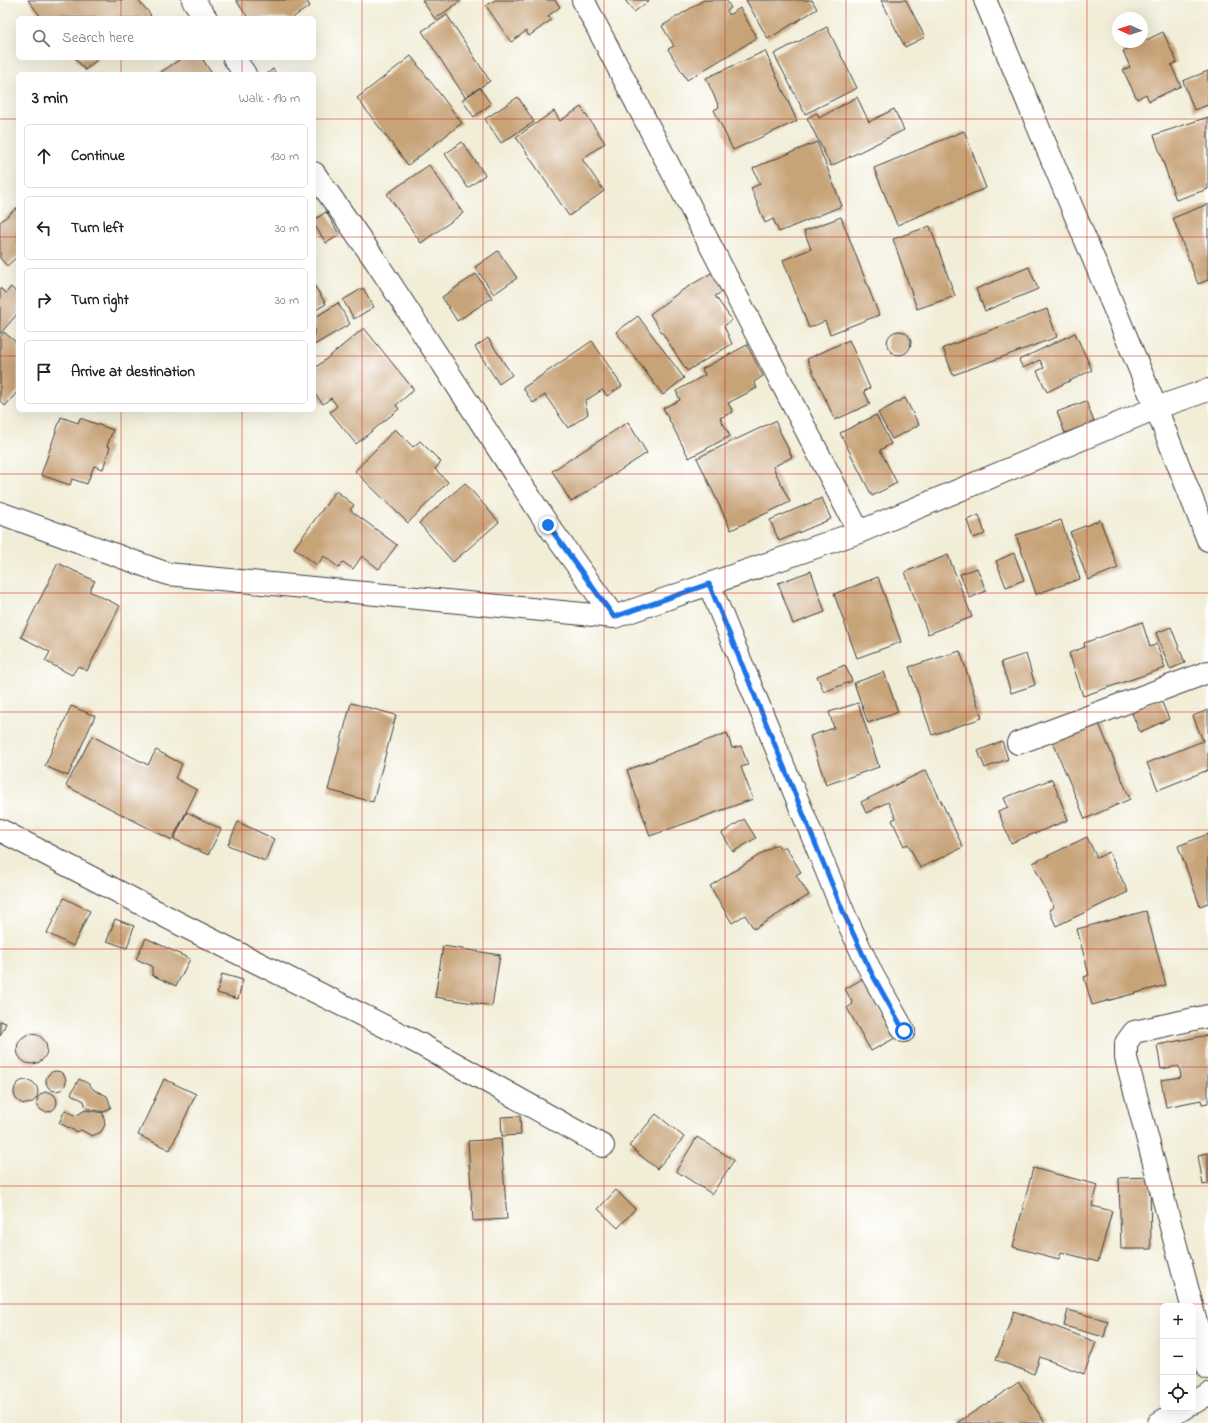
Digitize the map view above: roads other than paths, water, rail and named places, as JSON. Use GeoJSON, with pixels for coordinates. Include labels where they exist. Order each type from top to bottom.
{"type":"FeatureCollection","features":[{"type":"Feature","properties":{"kind":"street"},"geometry":{"type":"LineString","coordinates":[[193,0],[205,16]]}},
{"type":"Feature","properties":{"kind":"street"},"geometry":{"type":"LineString","coordinates":[[583,0],[859,532]]}},
{"type":"Feature","properties":{"kind":"street"},"geometry":{"type":"LineString","coordinates":[[985,0],[1156,408],[1208,540]]}},
{"type":"Feature","properties":{"kind":"street"},"geometry":{"type":"LineString","coordinates":[[235,60],[244,72]]}},
{"type":"Feature","properties":{"kind":"street"},"geometry":{"type":"LineString","coordinates":[[316,176],[380,267],[548,525],[614,617]]}},
{"type":"Feature","properties":{"kind":"street"},"geometry":{"type":"LineString","coordinates":[[0,513],[168,574],[614,617],[859,532],[1156,408],[1208,390]]}},
{"type":"Feature","properties":{"kind":"street"},"geometry":{"type":"LineString","coordinates":[[709,584],[845,916],[872,974],[904,1031]]}},
{"type":"Feature","properties":{"kind":"street"},"geometry":{"type":"LineString","coordinates":[[1018,743],[1208,672]]}},
{"type":"Feature","properties":{"kind":"street"},"geometry":{"type":"LineString","coordinates":[[0,830],[184,926],[418,1043],[603,1146]]}},
{"type":"Feature","properties":{"kind":"street"},"geometry":{"type":"LineString","coordinates":[[1191,1303],[1126,1058],[1126,1043],[1134,1032],[1208,1016]]}},
{"type":"Feature","properties":{"kind":"street"},"geometry":{"type":"LineString","coordinates":[[1196,1322],[1208,1368]]}},
{"type":"Feature","properties":{"kind":"street"},"geometry":{"type":"LineString","coordinates":[[1196,1401],[1208,1394]]}},
{"type":"Feature","properties":{"kind":"street"},"geometry":{"type":"LineString","coordinates":[[1159,1423],[1179,1411]]}}]}
